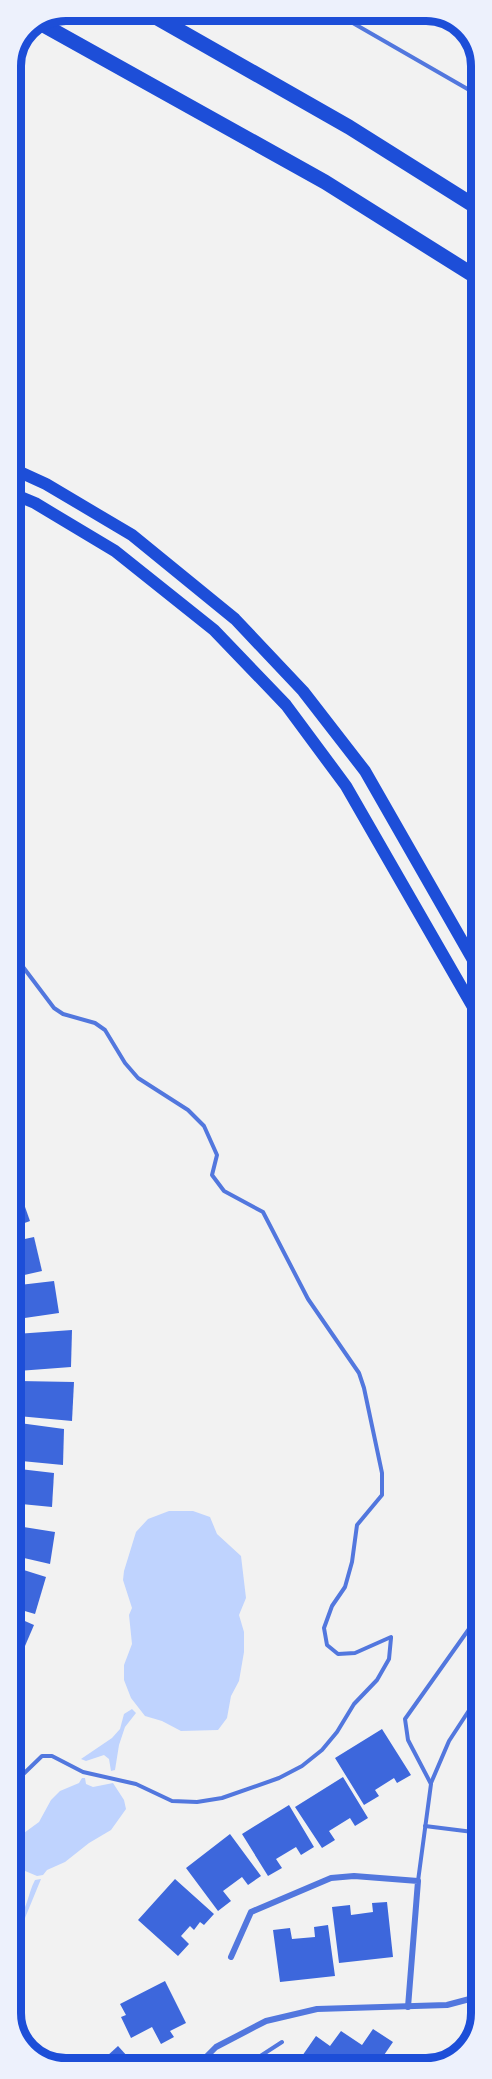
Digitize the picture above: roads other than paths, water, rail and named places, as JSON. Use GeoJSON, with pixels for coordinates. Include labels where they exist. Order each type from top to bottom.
{"type":"FeatureCollection","features":[{"type":"Feature","properties":{"kind":"highway"},"geometry":{"type":"LineString","coordinates":[[163,21],[349,127],[471,204]]}},
{"type":"Feature","properties":{"kind":"highway"},"geometry":{"type":"LineString","coordinates":[[46,26],[325,182],[471,274]]}},
{"type":"Feature","properties":{"kind":"main road"},"geometry":{"type":"LineString","coordinates":[[21,473],[46,484],[132,536],[235,619],[303,691],[365,771],[471,956]]}},
{"type":"Feature","properties":{"kind":"main road"},"geometry":{"type":"LineString","coordinates":[[21,497],[35,503],[115,551],[214,630],[286,705],[346,786],[471,1004]]}},
{"type":"Feature","properties":{"kind":"street"},"geometry":{"type":"LineString","coordinates":[[231,1956],[251,1912],[331,1878],[354,1875],[418,1881],[408,2007]]}},
{"type":"Feature","properties":{"kind":"street"},"geometry":{"type":"LineString","coordinates":[[205,2058],[216,2047],[266,2021],[317,2009],[447,2005],[471,1999]]}},
{"type":"Feature","properties":{"kind":"lane"},"geometry":{"type":"LineString","coordinates":[[349,21],[471,92]]}},
{"type":"Feature","properties":{"kind":"lane"},"geometry":{"type":"LineString","coordinates":[[21,964],[54,1008],[63,1014],[95,1023],[105,1030],[125,1063],[138,1078],[188,1110],[204,1126],[217,1155],[212,1174],[224,1191],[263,1212],[308,1299],[359,1373],[382,1473],[382,1495],[357,1525],[352,1562],[345,1587],[332,1606],[324,1628],[327,1645],[338,1654],[355,1653],[391,1637],[389,1659],[377,1680],[354,1704],[337,1732],[322,1750],[302,1766],[279,1778],[210,1801],[172,1801],[136,1784],[83,1772],[52,1756],[42,1756],[21,1776]]}},
{"type":"Feature","properties":{"kind":"lane"},"geometry":{"type":"LineString","coordinates":[[431,1784],[408,1740],[405,1719],[471,1626]]}},
{"type":"Feature","properties":{"kind":"lane"},"geometry":{"type":"LineString","coordinates":[[418,1881],[431,1784],[449,1741],[471,1707]]}},
{"type":"Feature","properties":{"kind":"lane"},"geometry":{"type":"LineString","coordinates":[[425,1826],[471,1832]]}},
{"type":"Feature","properties":{"kind":"lane"},"geometry":{"type":"LineString","coordinates":[[257,2058],[282,2042]]}},
{"type":"Feature","properties":{"kind":"water"},"geometry":{"type":"Polygon","coordinates":[[[169,1511],[193,1511],[210,1517],[217,1534],[241,1556],[246,1598],[239,1615],[244,1632],[244,1652],[239,1681],[231,1696],[227,1718],[218,1730],[181,1731],[162,1721],[145,1716],[131,1698],[124,1680],[124,1665],[132,1644],[129,1615],[132,1608],[123,1580],[124,1571],[136,1532],[148,1519],[169,1511]]]}},
{"type":"Feature","properties":{"kind":"water"},"geometry":{"type":"Polygon","coordinates":[[[132,1709],[136,1713],[125,1727],[115,1770],[111,1771],[109,1759],[104,1755],[86,1761],[81,1759],[112,1738],[120,1729],[124,1714],[132,1709]]]}},
{"type":"Feature","properties":{"kind":"water"},"geometry":{"type":"Polygon","coordinates":[[[82,1778],[85,1778],[86,1784],[93,1787],[113,1783],[124,1800],[126,1809],[111,1830],[89,1843],[65,1862],[47,1870],[43,1875],[37,1876],[21,1869],[21,1835],[39,1822],[51,1800],[60,1791],[79,1783],[82,1778]]]}},
{"type":"Feature","properties":{"kind":"water"},"geometry":{"type":"Polygon","coordinates":[[[41,1879],[21,1923],[21,1915],[35,1880],[41,1879]]]}}]}
